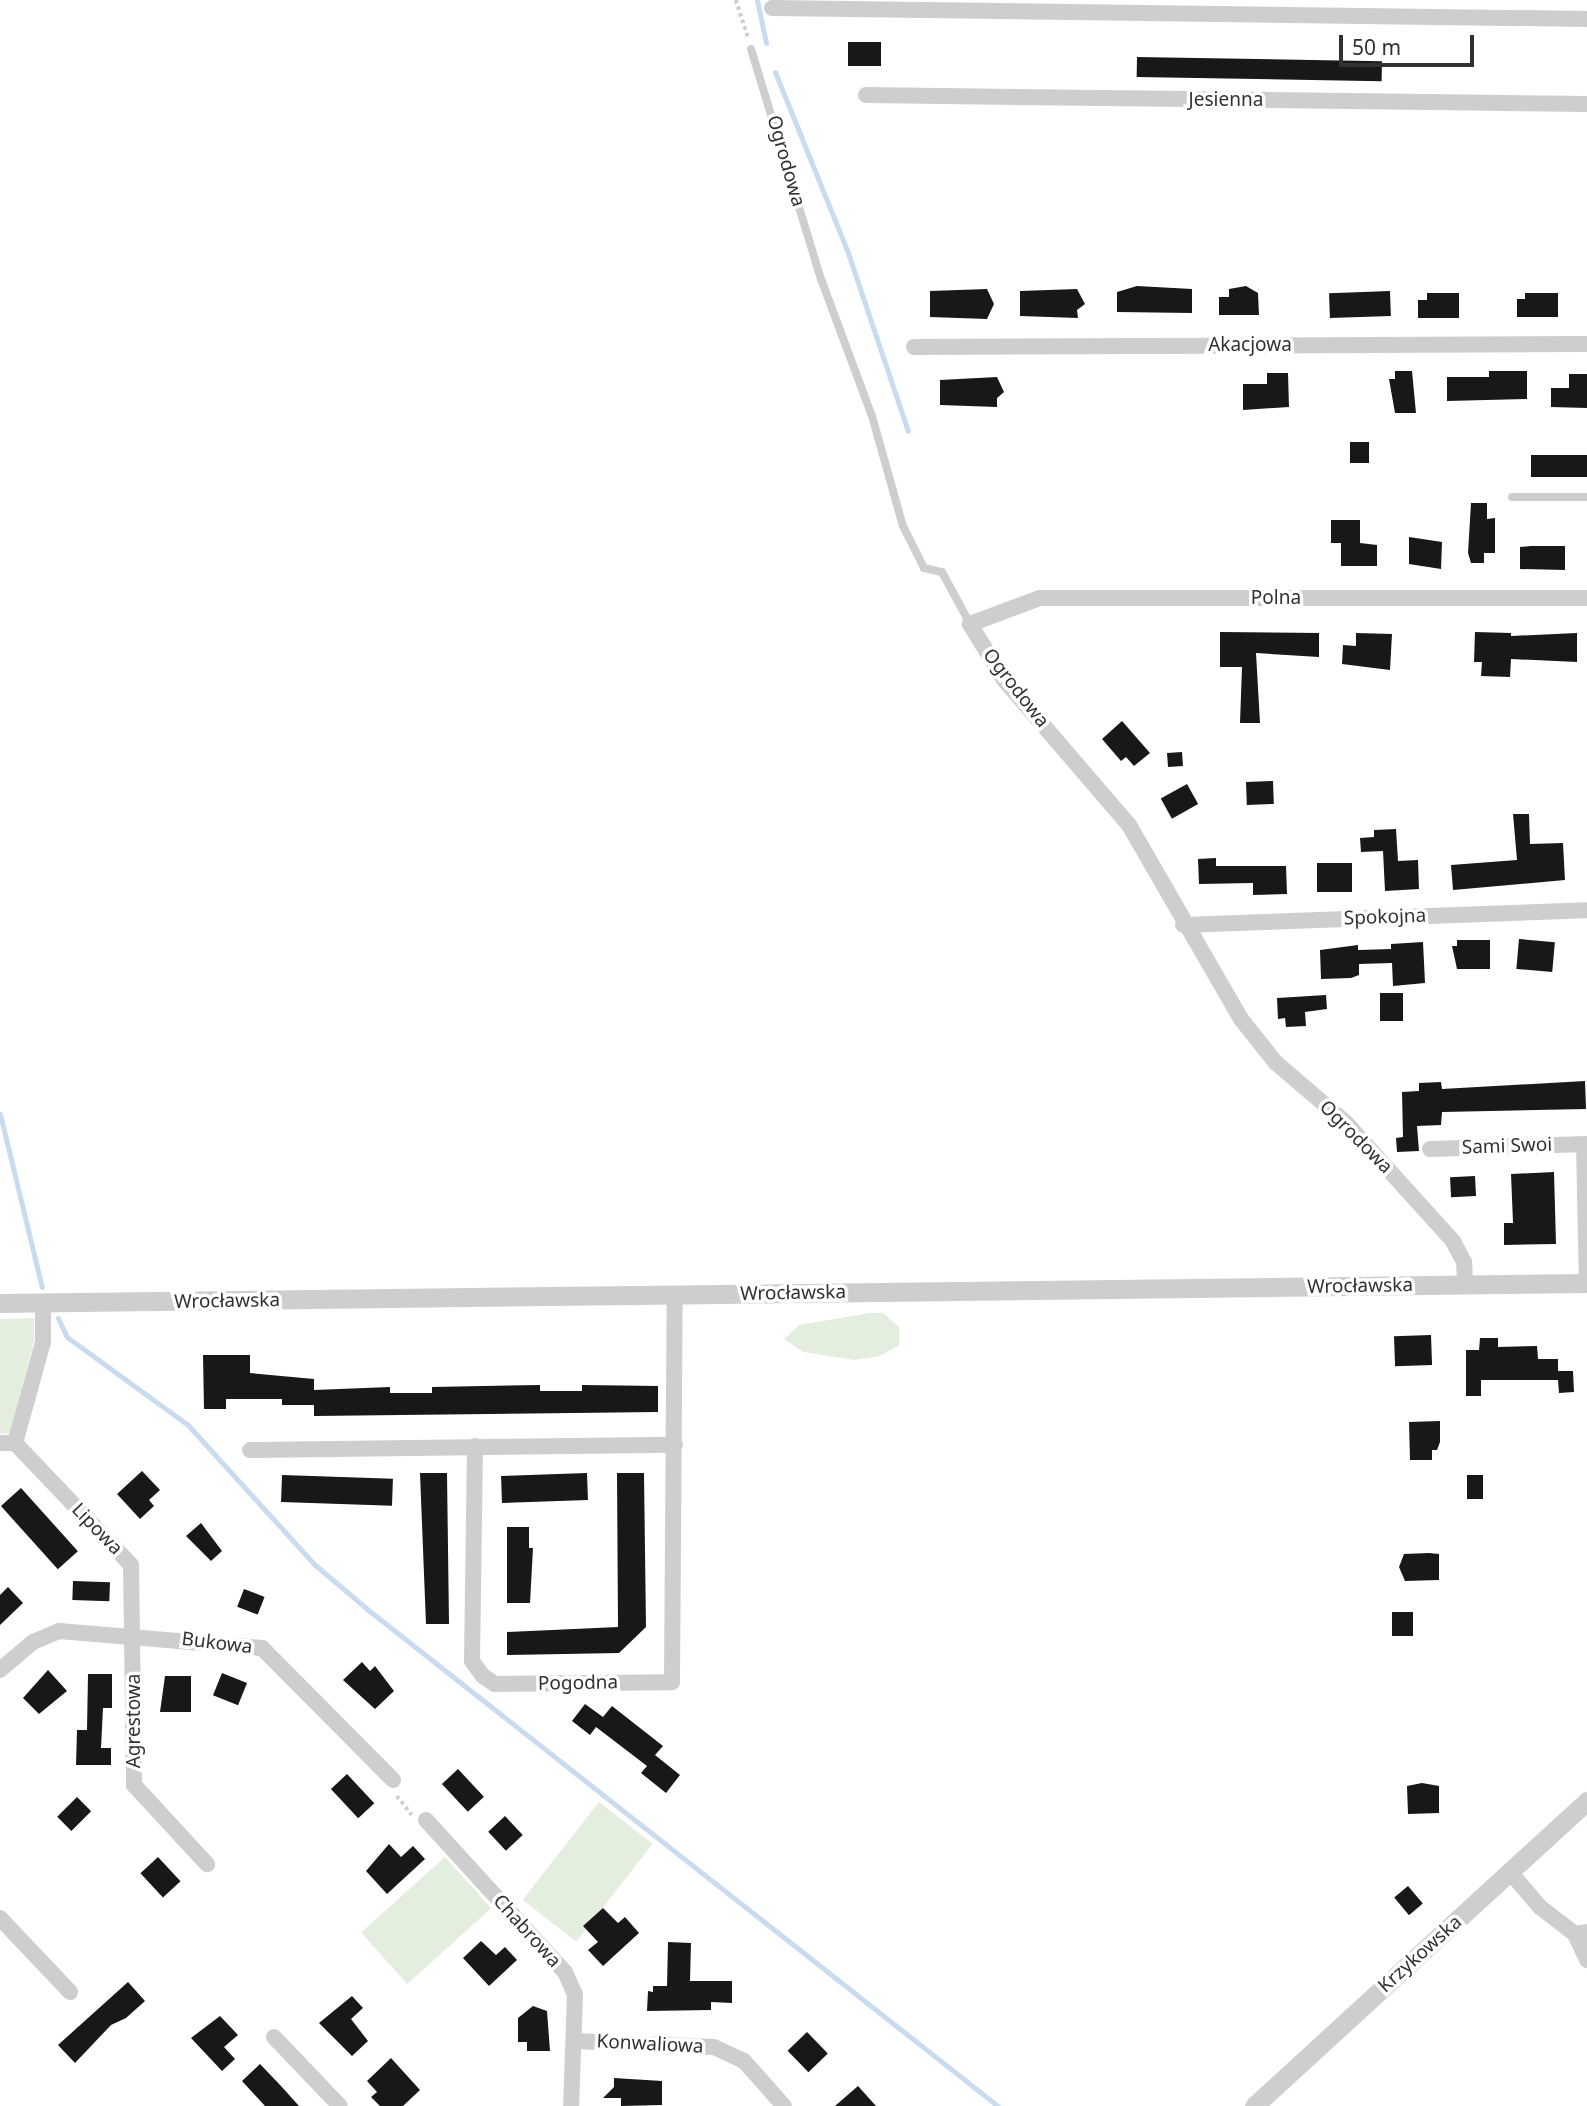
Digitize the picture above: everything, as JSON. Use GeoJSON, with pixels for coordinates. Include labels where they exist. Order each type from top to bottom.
{"type":"FeatureCollection","features":[{"type":"Feature","properties":{"kind":"street"},"geometry":{"type":"LineString","coordinates":[[1421,0],[1421,18]]}},
{"type":"Feature","properties":{"kind":"street"},"geometry":{"type":"LineString","coordinates":[[772,8],[1587,19]]}},
{"type":"Feature","properties":{"kind":"street","name":"Jesienna"},"geometry":{"type":"LineString","coordinates":[[866,95],[1587,104]]}},
{"type":"Feature","properties":{"kind":"street","name":"Akacjowa"},"geometry":{"type":"LineString","coordinates":[[914,347],[1587,344]]}},
{"type":"Feature","properties":{"kind":"street","name":"Polna"},"geometry":{"type":"LineString","coordinates":[[970,624],[1040,598],[1587,598]]}},
{"type":"Feature","properties":{"kind":"street","name":"Ogrodowa"},"geometry":{"type":"LineString","coordinates":[[970,624],[1005,681],[1129,825],[1183,925],[1241,1019],[1276,1063],[1344,1121],[1453,1241],[1464,1262],[1465,1285]]}},
{"type":"Feature","properties":{"kind":"street","name":"Spokojna"},"geometry":{"type":"LineString","coordinates":[[1183,925],[1587,910]]}},
{"type":"Feature","properties":{"kind":"street","name":"Sami Swoi"},"geometry":{"type":"LineString","coordinates":[[1430,1149],[1585,1144],[1587,1283]]}},
{"type":"Feature","properties":{"kind":"street","name":"Wrocławska"},"geometry":{"type":"LineString","coordinates":[[0,1303],[1587,1283]]}},
{"type":"Feature","properties":{"kind":"street","name":"Pogodna"},"geometry":{"type":"LineString","coordinates":[[475,1446],[472,1661],[495,1684],[672,1682],[675,1295]]}},
{"type":"Feature","properties":{"kind":"street","name":"Lipowa"},"geometry":{"type":"LineString","coordinates":[[43,1303],[43,1342],[7,1443],[131,1565],[134,1634]]}},
{"type":"Feature","properties":{"kind":"street"},"geometry":{"type":"LineString","coordinates":[[250,1450],[675,1445]]}},
{"type":"Feature","properties":{"kind":"street","name":"Bukowa"},"geometry":{"type":"LineString","coordinates":[[0,1670],[33,1642],[59,1631],[134,1634],[262,1648],[393,1780]]}},
{"type":"Feature","properties":{"kind":"street","name":"Agrestowa"},"geometry":{"type":"LineString","coordinates":[[134,1634],[134,1785],[207,1864]]}},
{"type":"Feature","properties":{"kind":"street","name":"Krzykowska"},"geometry":{"type":"LineString","coordinates":[[1254,2106],[1587,1801]]}},
{"type":"Feature","properties":{"kind":"street","name":"Chabrowa"},"geometry":{"type":"LineString","coordinates":[[426,1820],[565,1972],[575,1994],[571,2106]]}},
{"type":"Feature","properties":{"kind":"street"},"geometry":{"type":"LineString","coordinates":[[1510,1872],[1540,1907],[1581,1933],[1587,1960]]}},
{"type":"Feature","properties":{"kind":"street"},"geometry":{"type":"LineString","coordinates":[[0,1918],[70,1992]]}},
{"type":"Feature","properties":{"kind":"street"},"geometry":{"type":"LineString","coordinates":[[274,2036],[340,2106]]}},
{"type":"Feature","properties":{"kind":"street","name":"Konwaliowa"},"geometry":{"type":"LineString","coordinates":[[575,2041],[714,2047],[730,2052],[784,2106]]}},
{"type":"Feature","properties":{"kind":"lane","name":"Ogrodowa"},"geometry":{"type":"LineString","coordinates":[[751,50],[818,270],[873,416],[903,526],[925,568],[942,572],[970,624]]}},
{"type":"Feature","properties":{"kind":"lane"},"geometry":{"type":"LineString","coordinates":[[1512,497],[1587,497]]}},
{"type":"Feature","properties":{"kind":"path"},"geometry":{"type":"LineString","coordinates":[[736,0],[751,50]]}},
{"type":"Feature","properties":{"kind":"green space"},"geometry":{"type":"Polygon","coordinates":[[[883,1313],[899,1327],[899,1345],[880,1356],[855,1360],[803,1352],[784,1339],[799,1325],[883,1313]]]}},
{"type":"Feature","properties":{"kind":"green space"},"geometry":{"type":"Polygon","coordinates":[[[34,1318],[34,1341],[10,1433],[0,1434],[0,1319],[34,1318]]]}},
{"type":"Feature","properties":{"kind":"green space"},"geometry":{"type":"Polygon","coordinates":[[[599,1802],[653,1844],[576,1942],[523,1900],[599,1802]]]}},
{"type":"Feature","properties":{"kind":"green space"},"geometry":{"type":"Polygon","coordinates":[[[445,1857],[491,1908],[407,1984],[361,1933],[445,1857]]]}},
{"type":"Feature","properties":{"kind":"building"},"geometry":{"type":"Polygon","coordinates":[[[848,42],[881,42],[881,66],[848,66],[848,42]]]}},
{"type":"Feature","properties":{"kind":"building"},"geometry":{"type":"Polygon","coordinates":[[[1137,57],[1382,61],[1382,81],[1137,77],[1137,57]]]}},
{"type":"Feature","properties":{"kind":"building"},"geometry":{"type":"Polygon","coordinates":[[[1137,286],[1192,289],[1192,313],[1117,312],[1117,292],[1137,286]]]}},
{"type":"Feature","properties":{"kind":"building"},"geometry":{"type":"Polygon","coordinates":[[[1246,286],[1258,293],[1259,315],[1219,315],[1219,297],[1229,297],[1229,289],[1246,286]]]}},
{"type":"Feature","properties":{"kind":"building"},"geometry":{"type":"Polygon","coordinates":[[[987,289],[994,304],[987,319],[930,317],[930,291],[987,289]]]}},
{"type":"Feature","properties":{"kind":"building"},"geometry":{"type":"Polygon","coordinates":[[[1077,289],[1085,304],[1077,310],[1078,318],[1020,316],[1020,291],[1077,289]]]}},
{"type":"Feature","properties":{"kind":"building"},"geometry":{"type":"Polygon","coordinates":[[[1390,291],[1391,316],[1330,318],[1329,293],[1390,291]]]}},
{"type":"Feature","properties":{"kind":"building"},"geometry":{"type":"Polygon","coordinates":[[[1427,293],[1459,293],[1459,318],[1418,318],[1418,300],[1427,300],[1427,293]]]}},
{"type":"Feature","properties":{"kind":"building"},"geometry":{"type":"Polygon","coordinates":[[[1525,293],[1558,293],[1558,317],[1517,317],[1517,299],[1525,299],[1525,293]]]}},
{"type":"Feature","properties":{"kind":"building"},"geometry":{"type":"Polygon","coordinates":[[[1395,371],[1412,371],[1416,413],[1395,413],[1389,379],[1395,379],[1395,371]]]}},
{"type":"Feature","properties":{"kind":"building"},"geometry":{"type":"Polygon","coordinates":[[[1489,371],[1527,371],[1527,399],[1447,401],[1447,377],[1489,377],[1489,371]]]}},
{"type":"Feature","properties":{"kind":"building"},"geometry":{"type":"Polygon","coordinates":[[[1267,373],[1288,373],[1289,407],[1243,410],[1243,384],[1267,384],[1267,373]]]}},
{"type":"Feature","properties":{"kind":"building"},"geometry":{"type":"Polygon","coordinates":[[[1569,374],[1587,374],[1587,408],[1551,407],[1551,388],[1569,388],[1569,374]]]}},
{"type":"Feature","properties":{"kind":"building"},"geometry":{"type":"Polygon","coordinates":[[[997,377],[1004,392],[997,398],[997,407],[940,405],[940,380],[997,377]]]}},
{"type":"Feature","properties":{"kind":"building"},"geometry":{"type":"Polygon","coordinates":[[[1350,442],[1369,442],[1369,463],[1350,463],[1350,442]]]}},
{"type":"Feature","properties":{"kind":"building"},"geometry":{"type":"Polygon","coordinates":[[[1531,455],[1587,455],[1587,477],[1531,477],[1531,455]]]}},
{"type":"Feature","properties":{"kind":"building"},"geometry":{"type":"Polygon","coordinates":[[[1471,503],[1487,503],[1487,519],[1495,518],[1495,553],[1484,553],[1484,563],[1471,563],[1468,553],[1471,503]]]}},
{"type":"Feature","properties":{"kind":"building"},"geometry":{"type":"Polygon","coordinates":[[[1331,520],[1360,520],[1360,543],[1377,545],[1377,566],[1341,566],[1341,543],[1331,543],[1331,520]]]}},
{"type":"Feature","properties":{"kind":"building"},"geometry":{"type":"Polygon","coordinates":[[[1409,537],[1442,542],[1441,569],[1409,564],[1409,537]]]}},
{"type":"Feature","properties":{"kind":"building"},"geometry":{"type":"Polygon","coordinates":[[[1565,546],[1565,570],[1520,569],[1520,547],[1565,546]]]}},
{"type":"Feature","properties":{"kind":"building"},"geometry":{"type":"Polygon","coordinates":[[[1220,632],[1319,633],[1319,657],[1256,653],[1260,723],[1240,723],[1242,667],[1220,667],[1220,632]]]}},
{"type":"Feature","properties":{"kind":"building"},"geometry":{"type":"Polygon","coordinates":[[[1475,632],[1511,633],[1511,636],[1577,633],[1577,662],[1511,659],[1510,677],[1481,676],[1482,662],[1474,662],[1475,632]]]}},
{"type":"Feature","properties":{"kind":"building"},"geometry":{"type":"Polygon","coordinates":[[[1356,633],[1392,634],[1390,670],[1342,664],[1343,645],[1356,646],[1356,633]]]}},
{"type":"Feature","properties":{"kind":"building"},"geometry":{"type":"Polygon","coordinates":[[[1122,721],[1150,753],[1134,766],[1126,757],[1121,761],[1102,739],[1122,721]]]}},
{"type":"Feature","properties":{"kind":"building"},"geometry":{"type":"Polygon","coordinates":[[[1182,752],[1183,766],[1168,767],[1167,753],[1182,752]]]}},
{"type":"Feature","properties":{"kind":"building"},"geometry":{"type":"Polygon","coordinates":[[[1273,781],[1274,804],[1247,805],[1246,782],[1273,781]]]}},
{"type":"Feature","properties":{"kind":"building"},"geometry":{"type":"Polygon","coordinates":[[[1187,784],[1198,804],[1172,819],[1161,799],[1187,784]]]}},
{"type":"Feature","properties":{"kind":"building"},"geometry":{"type":"Polygon","coordinates":[[[1513,814],[1529,814],[1530,844],[1563,843],[1565,880],[1453,890],[1451,865],[1517,860],[1513,814]]]}},
{"type":"Feature","properties":{"kind":"building"},"geometry":{"type":"Polygon","coordinates":[[[1396,829],[1398,861],[1418,860],[1419,889],[1385,891],[1383,851],[1361,852],[1360,838],[1374,837],[1374,830],[1396,829]]]}},
{"type":"Feature","properties":{"kind":"building"},"geometry":{"type":"Polygon","coordinates":[[[1216,858],[1216,866],[1286,866],[1287,894],[1253,895],[1253,883],[1199,884],[1198,859],[1216,858]]]}},
{"type":"Feature","properties":{"kind":"building"},"geometry":{"type":"Polygon","coordinates":[[[1317,863],[1352,863],[1352,892],[1317,892],[1317,863]]]}},
{"type":"Feature","properties":{"kind":"building"},"geometry":{"type":"Polygon","coordinates":[[[1519,939],[1555,942],[1552,972],[1516,969],[1519,939]]]}},
{"type":"Feature","properties":{"kind":"building"},"geometry":{"type":"Polygon","coordinates":[[[1457,940],[1490,940],[1490,969],[1457,969],[1452,946],[1457,946],[1457,940]]]}},
{"type":"Feature","properties":{"kind":"building"},"geometry":{"type":"Polygon","coordinates":[[[1423,942],[1425,983],[1393,986],[1392,963],[1359,964],[1359,975],[1351,978],[1321,979],[1320,950],[1358,945],[1358,950],[1391,949],[1391,944],[1423,942]]]}},
{"type":"Feature","properties":{"kind":"building"},"geometry":{"type":"Polygon","coordinates":[[[1380,993],[1403,993],[1403,1021],[1380,1021],[1380,993]]]}},
{"type":"Feature","properties":{"kind":"building"},"geometry":{"type":"Polygon","coordinates":[[[1326,995],[1327,1009],[1305,1012],[1306,1026],[1286,1027],[1285,1018],[1278,1019],[1277,998],[1326,995]]]}},
{"type":"Feature","properties":{"kind":"building"},"geometry":{"type":"Polygon","coordinates":[[[1585,1081],[1586,1109],[1442,1112],[1441,1125],[1417,1126],[1419,1151],[1397,1152],[1396,1138],[1403,1137],[1402,1092],[1419,1091],[1419,1083],[1441,1082],[1442,1089],[1585,1081]]]}},
{"type":"Feature","properties":{"kind":"building"},"geometry":{"type":"Polygon","coordinates":[[[1554,1172],[1556,1244],[1504,1245],[1504,1223],[1513,1223],[1511,1174],[1554,1172]]]}},
{"type":"Feature","properties":{"kind":"building"},"geometry":{"type":"Polygon","coordinates":[[[1475,1176],[1476,1196],[1451,1197],[1450,1177],[1475,1176]]]}},
{"type":"Feature","properties":{"kind":"building"},"geometry":{"type":"Polygon","coordinates":[[[1431,1335],[1432,1365],[1395,1366],[1394,1336],[1431,1335]]]}},
{"type":"Feature","properties":{"kind":"building"},"geometry":{"type":"Polygon","coordinates":[[[1480,1338],[1498,1338],[1498,1347],[1537,1346],[1538,1359],[1558,1359],[1558,1371],[1573,1371],[1574,1392],[1559,1393],[1558,1380],[1481,1380],[1481,1396],[1466,1396],[1466,1350],[1479,1350],[1480,1338]]]}},
{"type":"Feature","properties":{"kind":"building"},"geometry":{"type":"Polygon","coordinates":[[[203,1355],[250,1355],[250,1373],[314,1379],[314,1390],[390,1387],[390,1393],[432,1393],[432,1387],[540,1385],[540,1391],[582,1391],[582,1385],[658,1386],[658,1412],[314,1416],[314,1405],[282,1405],[282,1399],[226,1399],[226,1409],[204,1409],[203,1355]]]}},
{"type":"Feature","properties":{"kind":"building"},"geometry":{"type":"Polygon","coordinates":[[[1440,1421],[1440,1442],[1437,1450],[1432,1450],[1432,1460],[1410,1460],[1409,1422],[1440,1421]]]}},
{"type":"Feature","properties":{"kind":"building"},"geometry":{"type":"Polygon","coordinates":[[[142,1471],[160,1490],[149,1500],[154,1506],[140,1519],[117,1494],[142,1471]]]}},
{"type":"Feature","properties":{"kind":"building"},"geometry":{"type":"Polygon","coordinates":[[[420,1473],[447,1473],[449,1624],[426,1624],[420,1473]]]}},
{"type":"Feature","properties":{"kind":"building"},"geometry":{"type":"Polygon","coordinates":[[[587,1473],[588,1500],[502,1503],[501,1476],[587,1473]]]}},
{"type":"Feature","properties":{"kind":"building"},"geometry":{"type":"Polygon","coordinates":[[[617,1473],[644,1473],[646,1627],[619,1653],[507,1655],[507,1632],[618,1627],[617,1473]]]}},
{"type":"Feature","properties":{"kind":"building"},"geometry":{"type":"Polygon","coordinates":[[[282,1475],[393,1479],[392,1506],[281,1502],[282,1475]]]}},
{"type":"Feature","properties":{"kind":"building"},"geometry":{"type":"Polygon","coordinates":[[[1467,1475],[1483,1475],[1483,1499],[1467,1499],[1467,1475]]]}},
{"type":"Feature","properties":{"kind":"building"},"geometry":{"type":"Polygon","coordinates":[[[21,1488],[78,1551],[58,1569],[1,1506],[21,1488]]]}},
{"type":"Feature","properties":{"kind":"building"},"geometry":{"type":"Polygon","coordinates":[[[201,1523],[222,1551],[211,1561],[186,1536],[201,1523]]]}},
{"type":"Feature","properties":{"kind":"building"},"geometry":{"type":"Polygon","coordinates":[[[507,1527],[529,1527],[529,1548],[533,1548],[530,1603],[507,1603],[507,1527]]]}},
{"type":"Feature","properties":{"kind":"building"},"geometry":{"type":"Polygon","coordinates":[[[1404,1554],[1439,1554],[1439,1580],[1405,1581],[1399,1567],[1404,1554]]]}},
{"type":"Feature","properties":{"kind":"building"},"geometry":{"type":"Polygon","coordinates":[[[73,1581],[110,1582],[109,1601],[72,1600],[73,1581]]]}},
{"type":"Feature","properties":{"kind":"building"},"geometry":{"type":"Polygon","coordinates":[[[8,1587],[23,1603],[0,1625],[0,1595],[8,1587]]]}},
{"type":"Feature","properties":{"kind":"building"},"geometry":{"type":"Polygon","coordinates":[[[244,1589],[265,1597],[258,1615],[237,1607],[244,1589]]]}},
{"type":"Feature","properties":{"kind":"building"},"geometry":{"type":"Polygon","coordinates":[[[1392,1612],[1413,1612],[1413,1636],[1392,1636],[1392,1612]]]}},
{"type":"Feature","properties":{"kind":"building"},"geometry":{"type":"Polygon","coordinates":[[[362,1662],[370,1671],[375,1666],[394,1691],[375,1709],[343,1680],[362,1662]]]}},
{"type":"Feature","properties":{"kind":"building"},"geometry":{"type":"Polygon","coordinates":[[[48,1670],[67,1691],[39,1714],[23,1698],[48,1670]]]}},
{"type":"Feature","properties":{"kind":"building"},"geometry":{"type":"Polygon","coordinates":[[[222,1673],[247,1683],[238,1705],[213,1695],[222,1673]]]}},
{"type":"Feature","properties":{"kind":"building"},"geometry":{"type":"Polygon","coordinates":[[[88,1674],[112,1674],[112,1708],[103,1708],[101,1748],[111,1748],[111,1765],[76,1765],[77,1730],[87,1730],[88,1674]]]}},
{"type":"Feature","properties":{"kind":"building"},"geometry":{"type":"Polygon","coordinates":[[[165,1676],[191,1676],[191,1712],[160,1712],[165,1676]]]}},
{"type":"Feature","properties":{"kind":"building"},"geometry":{"type":"Polygon","coordinates":[[[585,1704],[603,1717],[612,1706],[663,1746],[655,1755],[680,1775],[666,1793],[641,1773],[647,1766],[596,1727],[590,1735],[572,1721],[585,1704]]]}},
{"type":"Feature","properties":{"kind":"building"},"geometry":{"type":"Polygon","coordinates":[[[458,1769],[484,1797],[468,1812],[442,1784],[458,1769]]]}},
{"type":"Feature","properties":{"kind":"building"},"geometry":{"type":"Polygon","coordinates":[[[347,1774],[374,1803],[358,1818],[331,1789],[347,1774]]]}},
{"type":"Feature","properties":{"kind":"building"},"geometry":{"type":"Polygon","coordinates":[[[1422,1783],[1439,1786],[1439,1813],[1408,1814],[1407,1786],[1422,1783]]]}},
{"type":"Feature","properties":{"kind":"building"},"geometry":{"type":"Polygon","coordinates":[[[77,1797],[91,1811],[71,1831],[57,1817],[77,1797]]]}},
{"type":"Feature","properties":{"kind":"building"},"geometry":{"type":"Polygon","coordinates":[[[505,1816],[523,1835],[506,1851],[488,1832],[505,1816]]]}},
{"type":"Feature","properties":{"kind":"building"},"geometry":{"type":"Polygon","coordinates":[[[389,1844],[401,1857],[413,1846],[425,1859],[387,1894],[366,1871],[389,1844]]]}},
{"type":"Feature","properties":{"kind":"building"},"geometry":{"type":"Polygon","coordinates":[[[158,1857],[181,1881],[163,1898],[140,1873],[158,1857]]]}},
{"type":"Feature","properties":{"kind":"building"},"geometry":{"type":"Polygon","coordinates":[[[1408,1886],[1423,1904],[1409,1915],[1394,1898],[1408,1886]]]}},
{"type":"Feature","properties":{"kind":"building"},"geometry":{"type":"Polygon","coordinates":[[[603,1908],[618,1923],[625,1917],[639,1933],[603,1966],[588,1950],[598,1942],[583,1926],[603,1908]]]}},
{"type":"Feature","properties":{"kind":"building"},"geometry":{"type":"Polygon","coordinates":[[[481,1941],[496,1955],[505,1947],[517,1960],[489,1986],[463,1958],[481,1941]]]}},
{"type":"Feature","properties":{"kind":"building"},"geometry":{"type":"Polygon","coordinates":[[[668,1942],[691,1943],[690,1981],[732,1981],[732,2003],[711,2002],[711,2010],[647,2011],[648,1991],[653,1992],[653,1986],[667,1986],[668,1942]]]}},
{"type":"Feature","properties":{"kind":"building"},"geometry":{"type":"Polygon","coordinates":[[[128,1982],[145,2001],[126,2018],[111,2025],[75,2063],[58,2045],[128,1982]]]}},
{"type":"Feature","properties":{"kind":"building"},"geometry":{"type":"Polygon","coordinates":[[[352,1996],[363,2008],[351,2019],[368,2041],[352,2056],[319,2023],[352,1996]]]}},
{"type":"Feature","properties":{"kind":"building"},"geometry":{"type":"Polygon","coordinates":[[[533,2006],[547,2011],[550,2051],[527,2051],[527,2042],[518,2042],[518,2018],[533,2006]]]}},
{"type":"Feature","properties":{"kind":"building"},"geometry":{"type":"Polygon","coordinates":[[[220,2016],[238,2035],[224,2047],[235,2059],[222,2071],[191,2038],[220,2016]]]}},
{"type":"Feature","properties":{"kind":"building"},"geometry":{"type":"Polygon","coordinates":[[[807,2032],[828,2054],[808,2072],[788,2051],[807,2032]]]}},
{"type":"Feature","properties":{"kind":"building"},"geometry":{"type":"Polygon","coordinates":[[[391,2058],[420,2090],[403,2106],[380,2106],[371,2097],[377,2092],[367,2081],[391,2058]]]}},
{"type":"Feature","properties":{"kind":"building"},"geometry":{"type":"Polygon","coordinates":[[[260,2064],[299,2106],[265,2106],[242,2081],[260,2064]]]}},
{"type":"Feature","properties":{"kind":"building"},"geometry":{"type":"Polygon","coordinates":[[[614,2078],[662,2081],[662,2105],[621,2106],[621,2098],[603,2098],[614,2087],[614,2078]]]}},
{"type":"Feature","properties":{"kind":"building"},"geometry":{"type":"Polygon","coordinates":[[[858,2086],[876,2106],[835,2106],[858,2086]]]}},
{"type":"Feature","properties":{"kind":"waterway"},"geometry":{"type":"LineString","coordinates":[[757,0],[766,43]]}},
{"type":"Feature","properties":{"kind":"waterway"},"geometry":{"type":"LineString","coordinates":[[775,72],[847,250],[908,431]]}},
{"type":"Feature","properties":{"kind":"waterway"},"geometry":{"type":"LineString","coordinates":[[0,1114],[42,1287]]}},
{"type":"Feature","properties":{"kind":"waterway"},"geometry":{"type":"LineString","coordinates":[[58,1318],[67,1337],[188,1425],[314,1564],[367,1609],[998,2106]]}}]}
